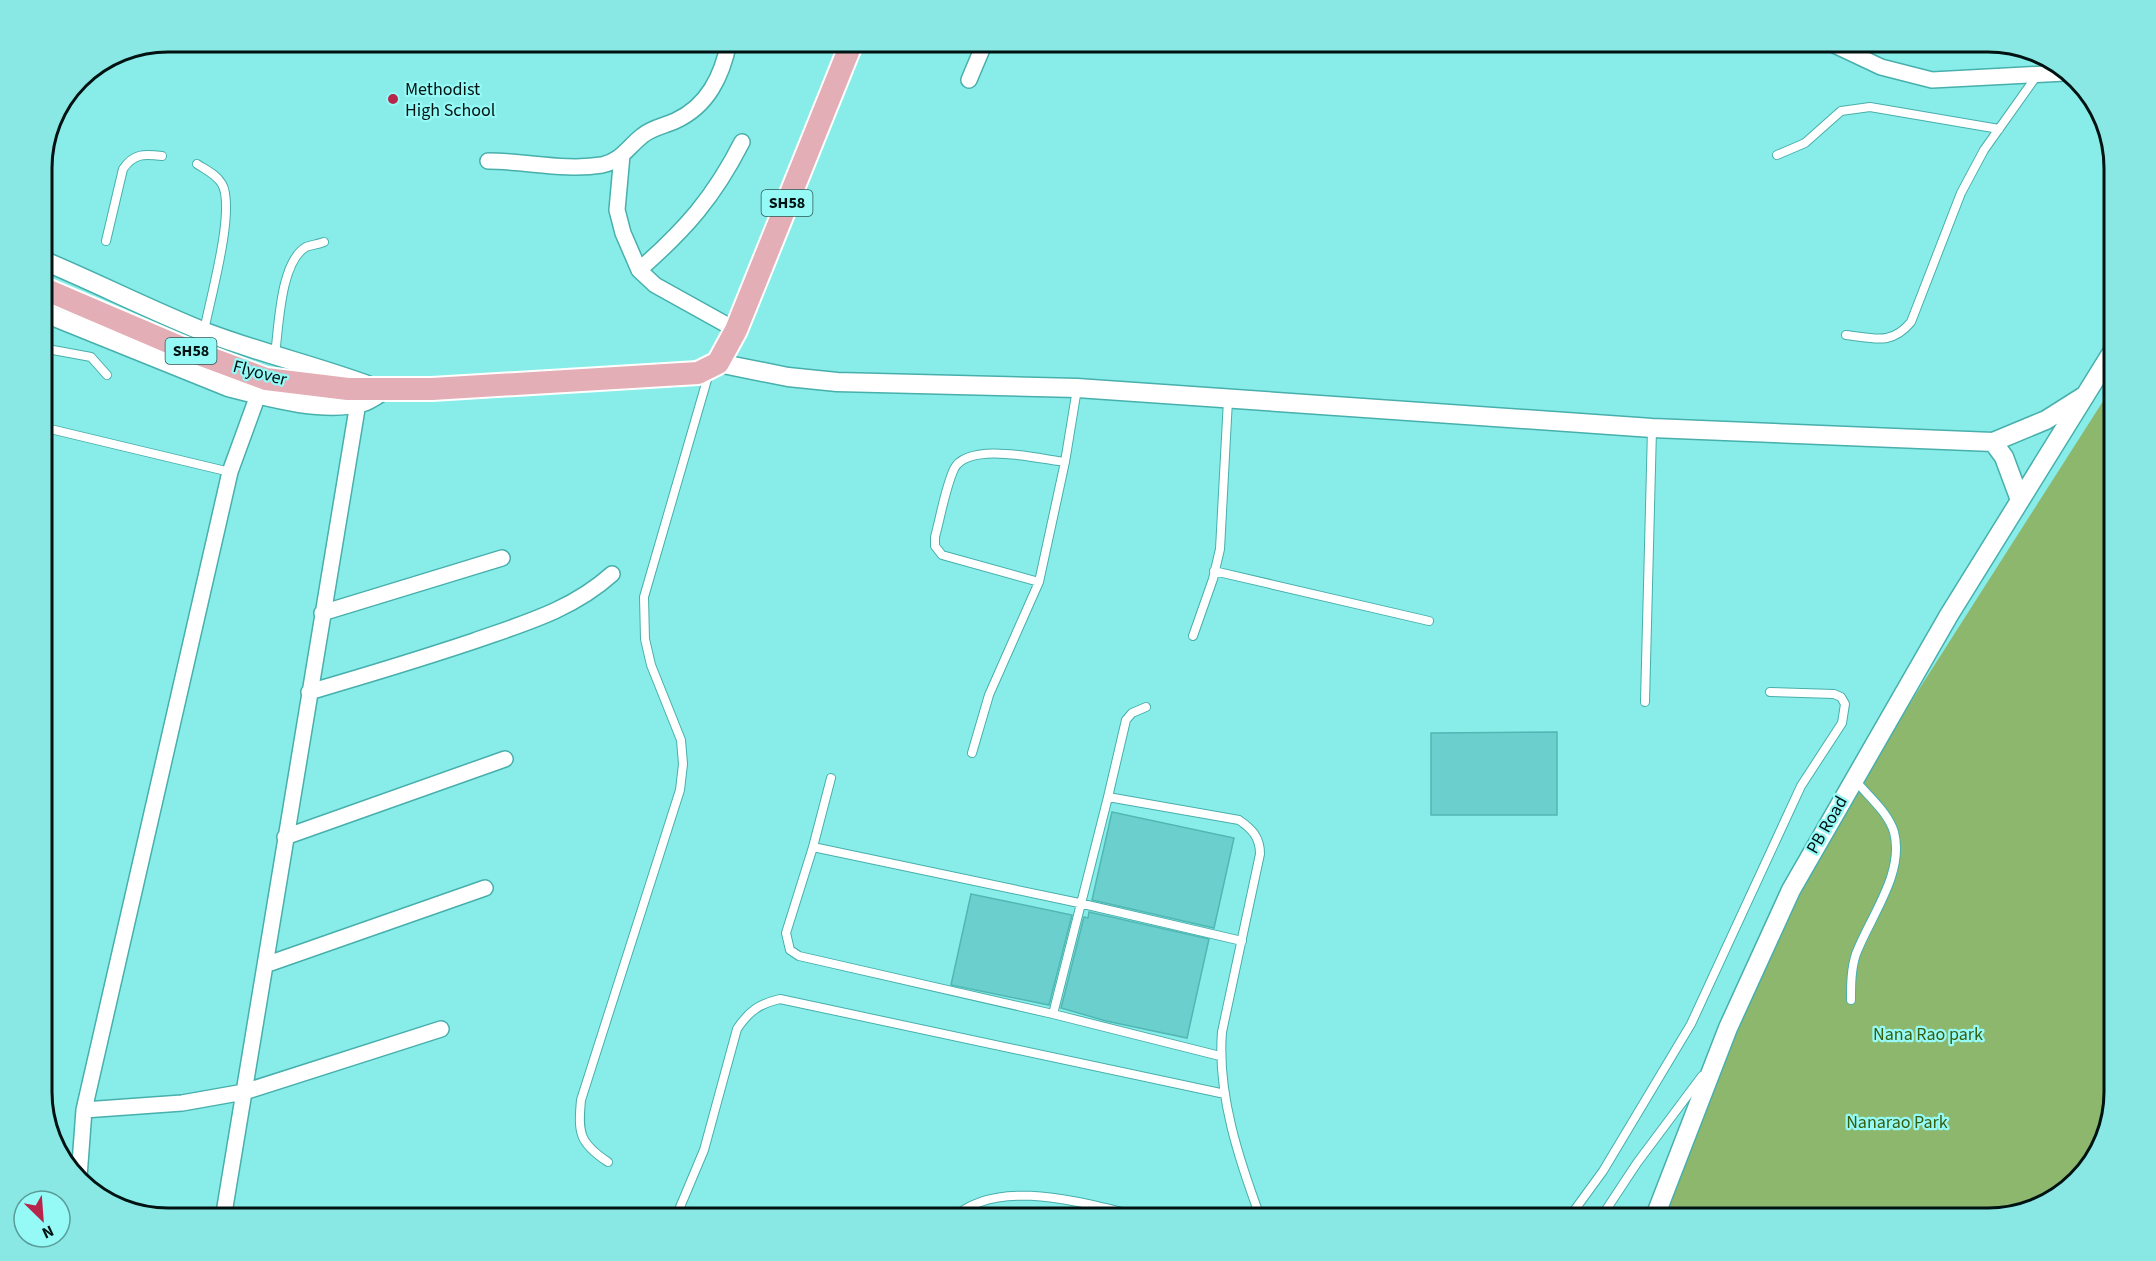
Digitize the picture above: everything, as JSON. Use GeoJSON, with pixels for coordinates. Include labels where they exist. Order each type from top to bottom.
{"type":"FeatureCollection","features":[{"type":"Feature","properties":{"kind":"main road","name":"SH58"},"geometry":{"type":"LineString","coordinates":[[384,391],[677,375],[714,366],[736,330],[848,52]]}},
{"type":"Feature","properties":{"kind":"main road","name":"Flyover"},"geometry":{"type":"LineString","coordinates":[[53,293],[180,347],[266,379],[353,396],[384,391]]}},
{"type":"Feature","properties":{"kind":"street"},"geometry":{"type":"LineString","coordinates":[[488,161],[584,167],[604,164],[622,155],[642,135],[689,114],[700,105],[714,86],[726,52]]}},
{"type":"Feature","properties":{"kind":"street"},"geometry":{"type":"LineString","coordinates":[[969,80],[981,52]]}},
{"type":"Feature","properties":{"kind":"street"},"geometry":{"type":"LineString","coordinates":[[1849,52],[1881,67],[1932,80],[1962,80],[2053,73]]}},
{"type":"Feature","properties":{"kind":"street"},"geometry":{"type":"LineString","coordinates":[[639,270],[684,229],[705,204],[722,181],[742,142]]}},
{"type":"Feature","properties":{"kind":"street"},"geometry":{"type":"LineString","coordinates":[[622,155],[617,210],[623,233],[639,270],[655,285],[736,330]]}},
{"type":"Feature","properties":{"kind":"street"},"geometry":{"type":"LineString","coordinates":[[53,265],[204,331],[275,357],[329,371],[384,391]]}},
{"type":"Feature","properties":{"kind":"street"},"geometry":{"type":"LineString","coordinates":[[53,316],[228,387],[258,395],[334,406],[353,396]]}},
{"type":"Feature","properties":{"kind":"street"},"geometry":{"type":"LineString","coordinates":[[714,366],[837,382],[1077,388],[1652,428],[1993,442],[2046,420],[2084,396]]}},
{"type":"Feature","properties":{"kind":"street","name":"PB Road"},"geometry":{"type":"LineString","coordinates":[[1658,1208],[1728,1028],[1791,890],[1949,615],[2103,366]]}},
{"type":"Feature","properties":{"kind":"street"},"geometry":{"type":"LineString","coordinates":[[80,1167],[84,1110],[230,472],[258,395]]}},
{"type":"Feature","properties":{"kind":"street"},"geometry":{"type":"LineString","coordinates":[[226,1208],[322,613],[353,396]]}},
{"type":"Feature","properties":{"kind":"street"},"geometry":{"type":"LineString","coordinates":[[1993,442],[2004,457],[2020,500]]}},
{"type":"Feature","properties":{"kind":"street"},"geometry":{"type":"LineString","coordinates":[[322,613],[502,558]]}},
{"type":"Feature","properties":{"kind":"street"},"geometry":{"type":"LineString","coordinates":[[309,692],[417,660],[547,616],[584,597],[612,574]]}},
{"type":"Feature","properties":{"kind":"street"},"geometry":{"type":"LineString","coordinates":[[285,837],[505,759]]}},
{"type":"Feature","properties":{"kind":"street"},"geometry":{"type":"LineString","coordinates":[[265,965],[485,888]]}},
{"type":"Feature","properties":{"kind":"street"},"geometry":{"type":"LineString","coordinates":[[84,1110],[182,1103],[244,1092],[441,1029]]}},
{"type":"Feature","properties":{"kind":"lane"},"geometry":{"type":"LineString","coordinates":[[1846,335],[1889,339],[1900,334],[1911,322],[1961,194],[1984,150],[2039,72]]}},
{"type":"Feature","properties":{"kind":"lane"},"geometry":{"type":"LineString","coordinates":[[1777,155],[1805,143],[1841,111],[1853,108],[1870,107],[1999,129]]}},
{"type":"Feature","properties":{"kind":"lane"},"geometry":{"type":"LineString","coordinates":[[106,241],[123,169],[130,159],[143,154],[162,156]]}},
{"type":"Feature","properties":{"kind":"lane"},"geometry":{"type":"LineString","coordinates":[[197,164],[216,176],[223,186],[227,220],[204,331]]}},
{"type":"Feature","properties":{"kind":"lane"},"geometry":{"type":"LineString","coordinates":[[275,357],[285,285],[291,264],[306,247],[324,242]]}},
{"type":"Feature","properties":{"kind":"lane"},"geometry":{"type":"LineString","coordinates":[[53,350],[91,357],[107,375]]}},
{"type":"Feature","properties":{"kind":"lane"},"geometry":{"type":"LineString","coordinates":[[608,1162],[591,1151],[582,1139],[579,1126],[581,1100],[680,790],[683,764],[681,740],[651,665],[645,639],[644,597],[714,366]]}},
{"type":"Feature","properties":{"kind":"lane"},"geometry":{"type":"LineString","coordinates":[[972,753],[996,679],[1039,582],[1065,462],[1077,388]]}},
{"type":"Feature","properties":{"kind":"lane"},"geometry":{"type":"LineString","coordinates":[[1193,636],[1220,549],[1228,398]]}},
{"type":"Feature","properties":{"kind":"lane"},"geometry":{"type":"LineString","coordinates":[[1645,702],[1652,428]]}},
{"type":"Feature","properties":{"kind":"lane"},"geometry":{"type":"LineString","coordinates":[[53,431],[230,472]]}},
{"type":"Feature","properties":{"kind":"lane"},"geometry":{"type":"LineString","coordinates":[[1039,582],[942,555],[935,546],[935,537],[954,469],[966,457],[981,453],[1065,462]]}},
{"type":"Feature","properties":{"kind":"lane"},"geometry":{"type":"LineString","coordinates":[[1214,571],[1429,621]]}},
{"type":"Feature","properties":{"kind":"lane"},"geometry":{"type":"LineString","coordinates":[[1576,1208],[1603,1171],[1668,1066],[1714,976],[1801,786],[1842,723],[1845,704],[1841,697],[1834,694],[1770,692]]}},
{"type":"Feature","properties":{"kind":"lane"},"geometry":{"type":"LineString","coordinates":[[1053,1014],[1126,720],[1132,713],[1146,707]]}},
{"type":"Feature","properties":{"kind":"lane"},"geometry":{"type":"LineString","coordinates":[[831,778],[813,847],[786,933],[790,950],[799,956],[1053,1014],[1220,1056]]}},
{"type":"Feature","properties":{"kind":"lane"},"geometry":{"type":"LineString","coordinates":[[1851,1000],[1856,956],[1892,871],[1897,851],[1893,831],[1884,813],[1854,779]]}},
{"type":"Feature","properties":{"kind":"lane"},"geometry":{"type":"LineString","coordinates":[[1108,797],[1239,820],[1252,829],[1257,837],[1260,854],[1222,1032],[1220,1056],[1225,1094],[1258,1208]]}},
{"type":"Feature","properties":{"kind":"lane"},"geometry":{"type":"LineString","coordinates":[[813,847],[1079,903],[1242,941]]}},
{"type":"Feature","properties":{"kind":"lane"},"geometry":{"type":"LineString","coordinates":[[680,1208],[704,1150],[737,1029],[747,1015],[762,1003],[780,999],[1225,1094]]}},
{"type":"Feature","properties":{"kind":"lane"},"geometry":{"type":"LineString","coordinates":[[1607,1208],[1637,1163],[1718,1054]]}},
{"type":"Feature","properties":{"kind":"lane"},"geometry":{"type":"LineString","coordinates":[[968,1208],[980,1200],[1020,1195],[1049,1198],[1098,1208]]}},
{"type":"Feature","properties":{"kind":"green space","name":"Nana Rao park"},"geometry":{"type":"Polygon","coordinates":[[[2103,401],[2104,1093],[2100,1123],[2095,1137],[2088,1151],[2070,1175],[2046,1193],[2032,1200],[2003,1208],[1654,1208],[1785,899],[2103,401]]]}},
{"type":"Feature","properties":{"kind":"building"},"geometry":{"type":"Polygon","coordinates":[[[1557,732],[1557,815],[1431,815],[1431,733],[1557,732]]]}},
{"type":"Feature","properties":{"kind":"building"},"geometry":{"type":"Polygon","coordinates":[[[1112,812],[1234,838],[1214,928],[1092,900],[1112,812]]]}},
{"type":"Feature","properties":{"kind":"building"},"geometry":{"type":"Polygon","coordinates":[[[971,894],[1072,915],[1049,1005],[951,985],[971,894]]]}},
{"type":"Feature","properties":{"kind":"building"},"geometry":{"type":"Polygon","coordinates":[[[1089,912],[1209,939],[1187,1038],[1106,1021],[1061,1008],[1084,917],[1088,918],[1089,912]]]}},
{"type":"Feature","properties":{"kind":"place","name":"Methodist High School"},"geometry":{"type":"Point","coordinates":[393,99]}},
{"type":"Feature","properties":{"kind":"park label","name":"Nanarao Park"},"geometry":{"type":"Point","coordinates":[1897,1122]}}]}
